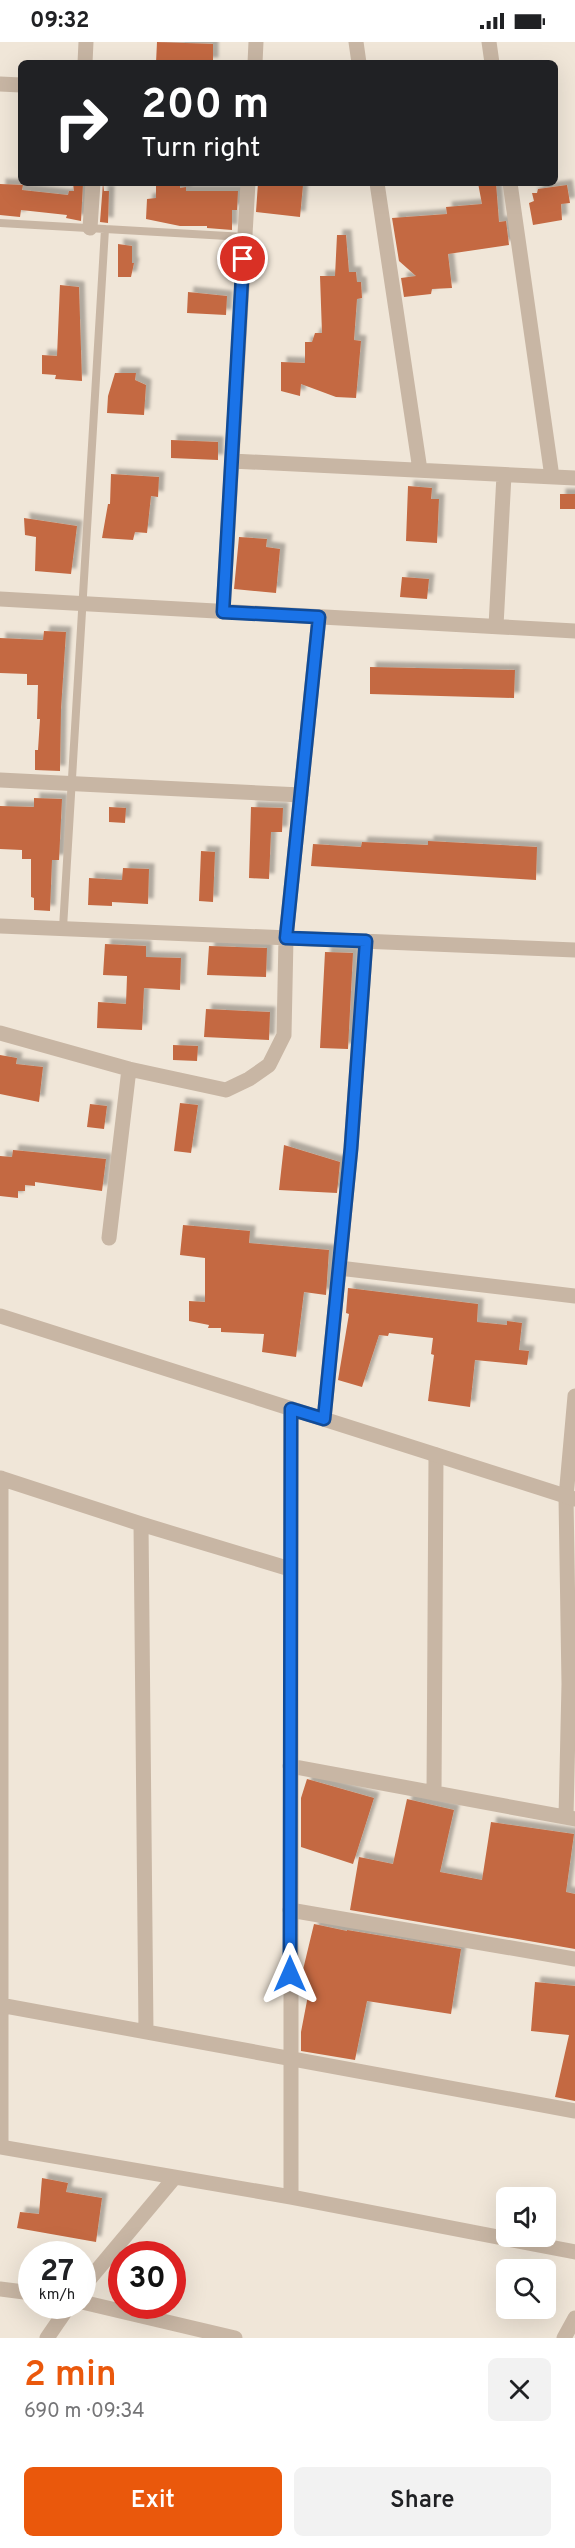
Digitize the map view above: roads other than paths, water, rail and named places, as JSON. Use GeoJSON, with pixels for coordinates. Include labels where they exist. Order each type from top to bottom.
{"type":"FeatureCollection","features":[{"type":"Feature","properties":{"kind":"street"},"geometry":{"type":"LineString","coordinates":[[85,60],[86,42]]}},
{"type":"Feature","properties":{"kind":"street"},"geometry":{"type":"LineString","coordinates":[[255,60],[256,42]]}},
{"type":"Feature","properties":{"kind":"street"},"geometry":{"type":"LineString","coordinates":[[356,42],[359,60]]}},
{"type":"Feature","properties":{"kind":"street"},"geometry":{"type":"LineString","coordinates":[[489,42],[492,60]]}},
{"type":"Feature","properties":{"kind":"street"},"geometry":{"type":"LineString","coordinates":[[0,84],[18,85]]}},
{"type":"Feature","properties":{"kind":"street"},"geometry":{"type":"LineString","coordinates":[[93,186],[97,229]]}},
{"type":"Feature","properties":{"kind":"street"},"geometry":{"type":"LineString","coordinates":[[223,612],[248,186]]}},
{"type":"Feature","properties":{"kind":"street"},"geometry":{"type":"LineString","coordinates":[[377,186],[420,470]]}},
{"type":"Feature","properties":{"kind":"street"},"geometry":{"type":"LineString","coordinates":[[510,186],[552,477]]}},
{"type":"Feature","properties":{"kind":"street"},"geometry":{"type":"LineString","coordinates":[[232,461],[575,478]]}},
{"type":"Feature","properties":{"kind":"street"},"geometry":{"type":"LineString","coordinates":[[496,626],[504,475]]}},
{"type":"Feature","properties":{"kind":"street"},"geometry":{"type":"LineString","coordinates":[[0,599],[575,631]]}},
{"type":"Feature","properties":{"kind":"street"},"geometry":{"type":"LineString","coordinates":[[0,1033],[129,1069],[226,1090],[249,1079],[269,1065],[284,1035],[286,938],[319,617]]}},
{"type":"Feature","properties":{"kind":"street"},"geometry":{"type":"LineString","coordinates":[[0,780],[301,795]]}},
{"type":"Feature","properties":{"kind":"street"},"geometry":{"type":"LineString","coordinates":[[0,926],[575,950]]}},
{"type":"Feature","properties":{"kind":"street"},"geometry":{"type":"LineString","coordinates":[[324,1419],[351,1148],[366,941]]}},
{"type":"Feature","properties":{"kind":"street"},"geometry":{"type":"LineString","coordinates":[[109,1238],[129,1069]]}},
{"type":"Feature","properties":{"kind":"street"},"geometry":{"type":"LineString","coordinates":[[339,1268],[575,1296]]}},
{"type":"Feature","properties":{"kind":"street"},"geometry":{"type":"LineString","coordinates":[[0,1316],[570,1498]]}},
{"type":"Feature","properties":{"kind":"street"},"geometry":{"type":"LineString","coordinates":[[290,1766],[570,1818],[572,1685],[570,1498],[575,1396]]}},
{"type":"Feature","properties":{"kind":"street"},"geometry":{"type":"LineString","coordinates":[[291,1409],[291,2197]]}},
{"type":"Feature","properties":{"kind":"street"},"geometry":{"type":"LineString","coordinates":[[434,1793],[436,1455]]}},
{"type":"Feature","properties":{"kind":"street"},"geometry":{"type":"LineString","coordinates":[[290,1569],[0,1478],[0,2147],[291,2197],[575,2252]]}},
{"type":"Feature","properties":{"kind":"street"},"geometry":{"type":"LineString","coordinates":[[141,1524],[146,2032]]}},
{"type":"Feature","properties":{"kind":"street"},"geometry":{"type":"LineString","coordinates":[[290,1910],[575,1959]]}},
{"type":"Feature","properties":{"kind":"street"},"geometry":{"type":"LineString","coordinates":[[1,2006],[575,2111]]}},
{"type":"Feature","properties":{"kind":"street"},"geometry":{"type":"LineString","coordinates":[[96,2271],[175,2176]]}},
{"type":"Feature","properties":{"kind":"street"},"geometry":{"type":"LineString","coordinates":[[0,2289],[18,2292]]}},
{"type":"Feature","properties":{"kind":"street"},"geometry":{"type":"LineString","coordinates":[[96,2305],[235,2338]]}},
{"type":"Feature","properties":{"kind":"street"},"geometry":{"type":"LineString","coordinates":[[564,2338],[575,2318]]}},
{"type":"Feature","properties":{"kind":"street"},"geometry":{"type":"LineString","coordinates":[[46,2338],[60,2319]]}},
{"type":"Feature","properties":{"kind":"lane"},"geometry":{"type":"LineString","coordinates":[[0,223],[245,237]]}},
{"type":"Feature","properties":{"kind":"lane"},"geometry":{"type":"LineString","coordinates":[[63,928],[82,604],[97,229]]}}]}
